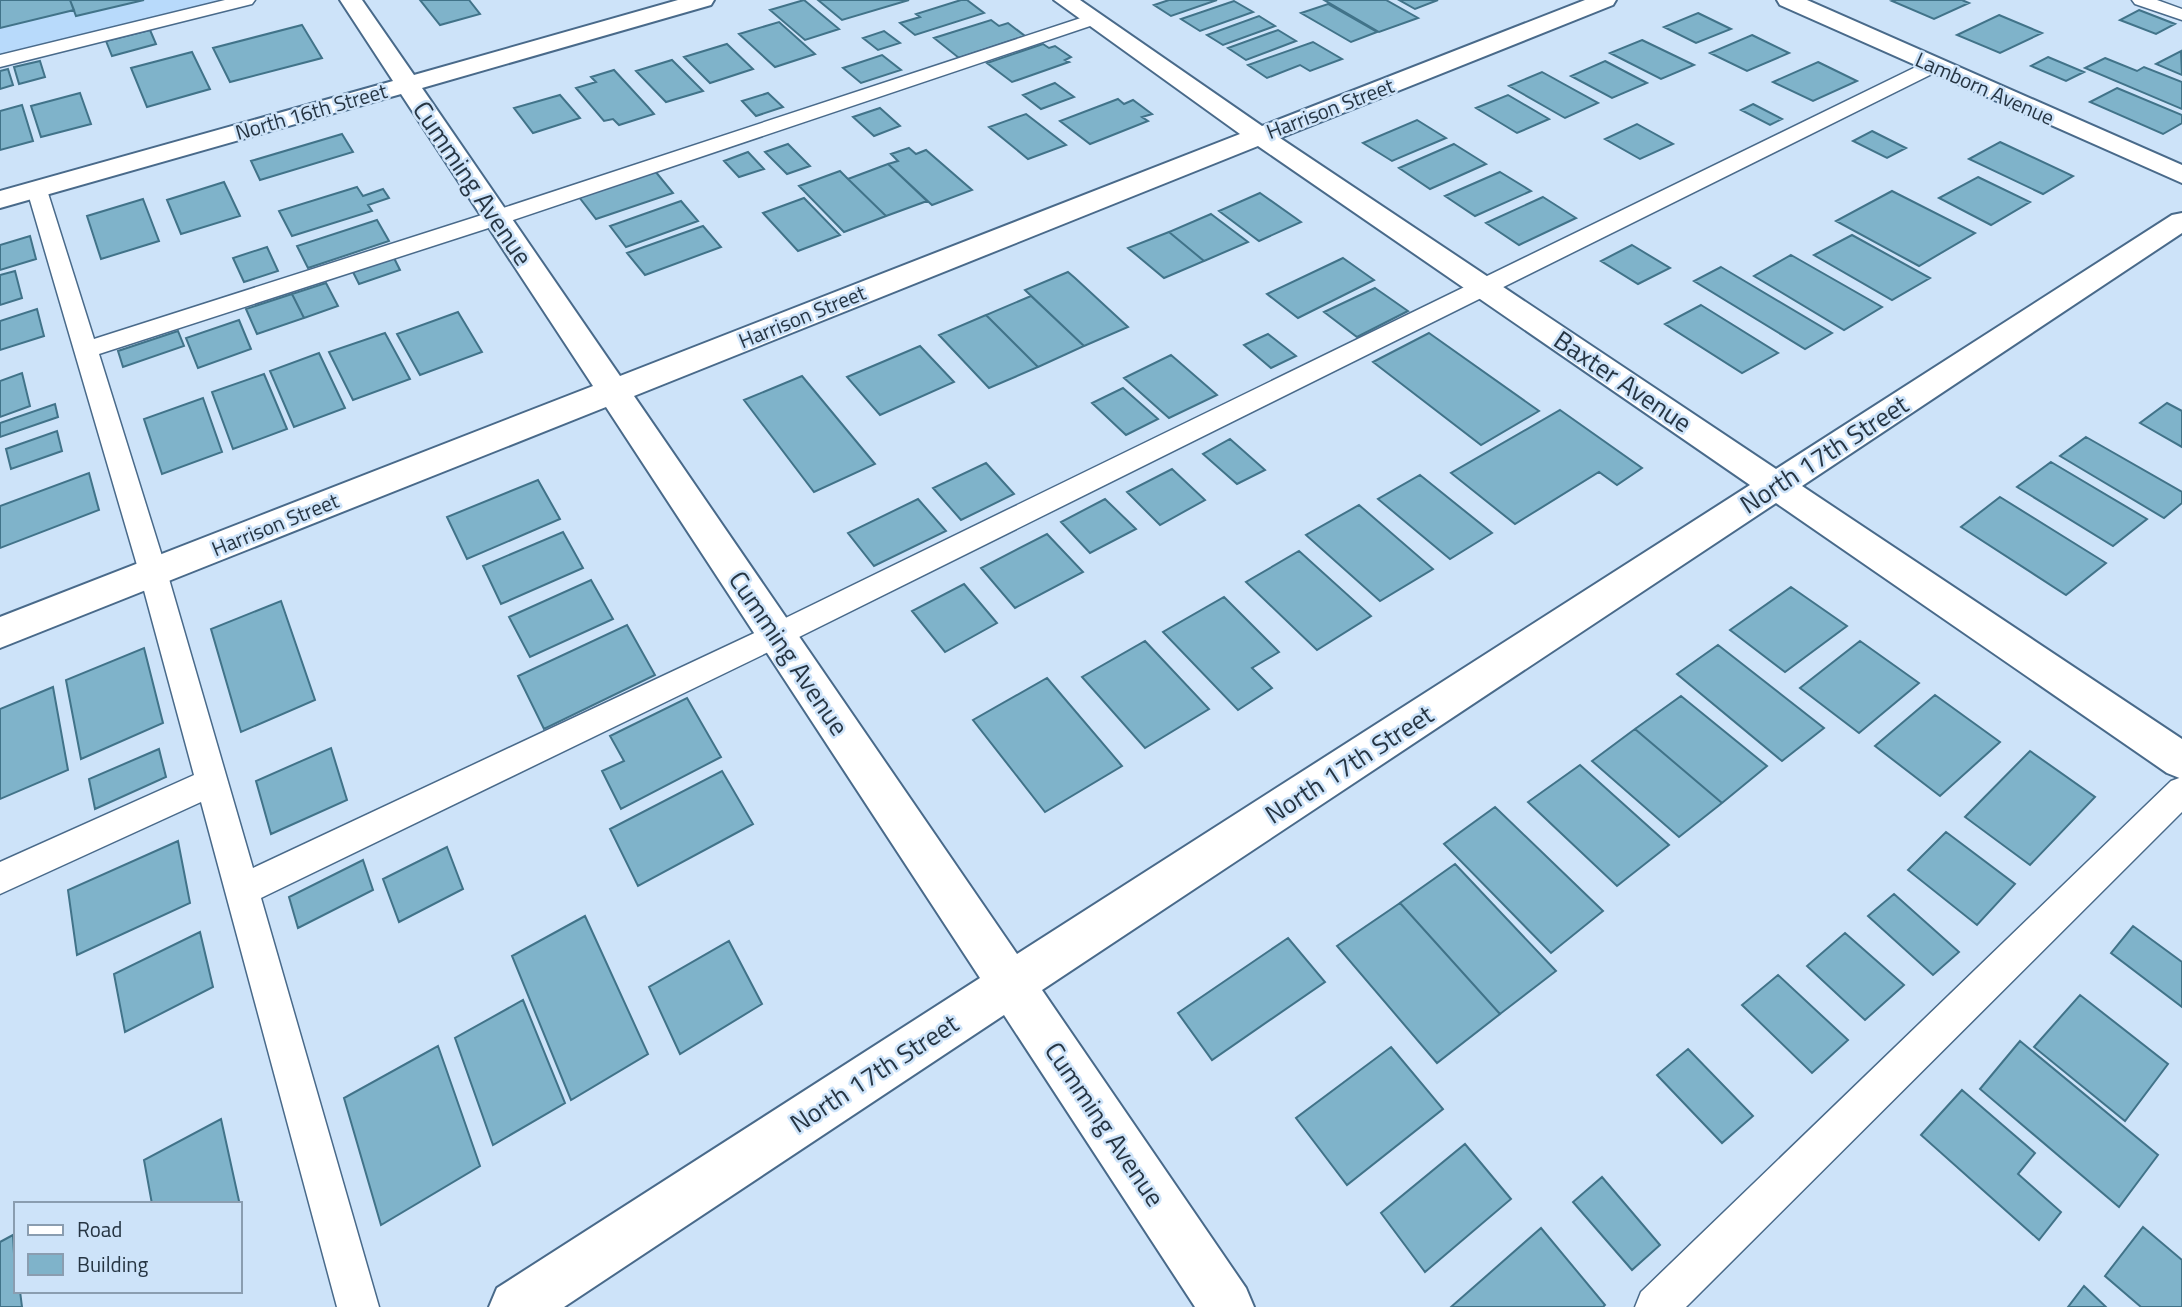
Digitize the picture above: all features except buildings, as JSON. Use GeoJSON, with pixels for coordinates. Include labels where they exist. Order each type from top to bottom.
{"type":"FeatureCollection","features":[{"type":"Feature","properties":{"kind":"street","name":"Cumming Avenue"},"geometry":{"type":"LineString","coordinates":[[351,0],[1227,1307]]}},
{"type":"Feature","properties":{"kind":"street","name":"North 16th Street"},"geometry":{"type":"LineString","coordinates":[[0,200],[703,0]]}},
{"type":"Feature","properties":{"kind":"street","name":"Baxter Avenue"},"geometry":{"type":"LineString","coordinates":[[1065,0],[1260,136],[2182,761]]}},
{"type":"Feature","properties":{"kind":"street","name":"Harrison Street"},"geometry":{"type":"LineString","coordinates":[[0,633],[1605,0]]}},
{"type":"Feature","properties":{"kind":"street","name":"Lamborn Avenue"},"geometry":{"type":"LineString","coordinates":[[1788,0],[2182,175]]}},
{"type":"Feature","properties":{"kind":"street","name":"North 17th Street"},"geometry":{"type":"LineString","coordinates":[[516,1307],[2182,221]]}},
{"type":"Feature","properties":{"kind":"lane"},"geometry":{"type":"LineString","coordinates":[[0,61],[246,0]]}},
{"type":"Feature","properties":{"kind":"lane"},"geometry":{"type":"LineString","coordinates":[[2141,0],[2182,16]]}},
{"type":"Feature","properties":{"kind":"lane"},"geometry":{"type":"LineString","coordinates":[[85,350],[496,218],[1093,19]]}},
{"type":"Feature","properties":{"kind":"lane"},"geometry":{"type":"LineString","coordinates":[[242,890],[777,635],[1935,65]]}},
{"type":"Feature","properties":{"kind":"lane"},"geometry":{"type":"LineString","coordinates":[[37,190],[153,572],[358,1307]]}},
{"type":"Feature","properties":{"kind":"lane"},"geometry":{"type":"LineString","coordinates":[[0,878],[212,782]]}},
{"type":"Feature","properties":{"kind":"lane"},"geometry":{"type":"LineString","coordinates":[[1656,1307],[2182,791]]}},
{"type":"Feature","properties":{"kind":"shaded area"},"geometry":{"type":"Polygon","coordinates":[[[0,0],[226,0],[0,56],[0,0]]]}}]}
